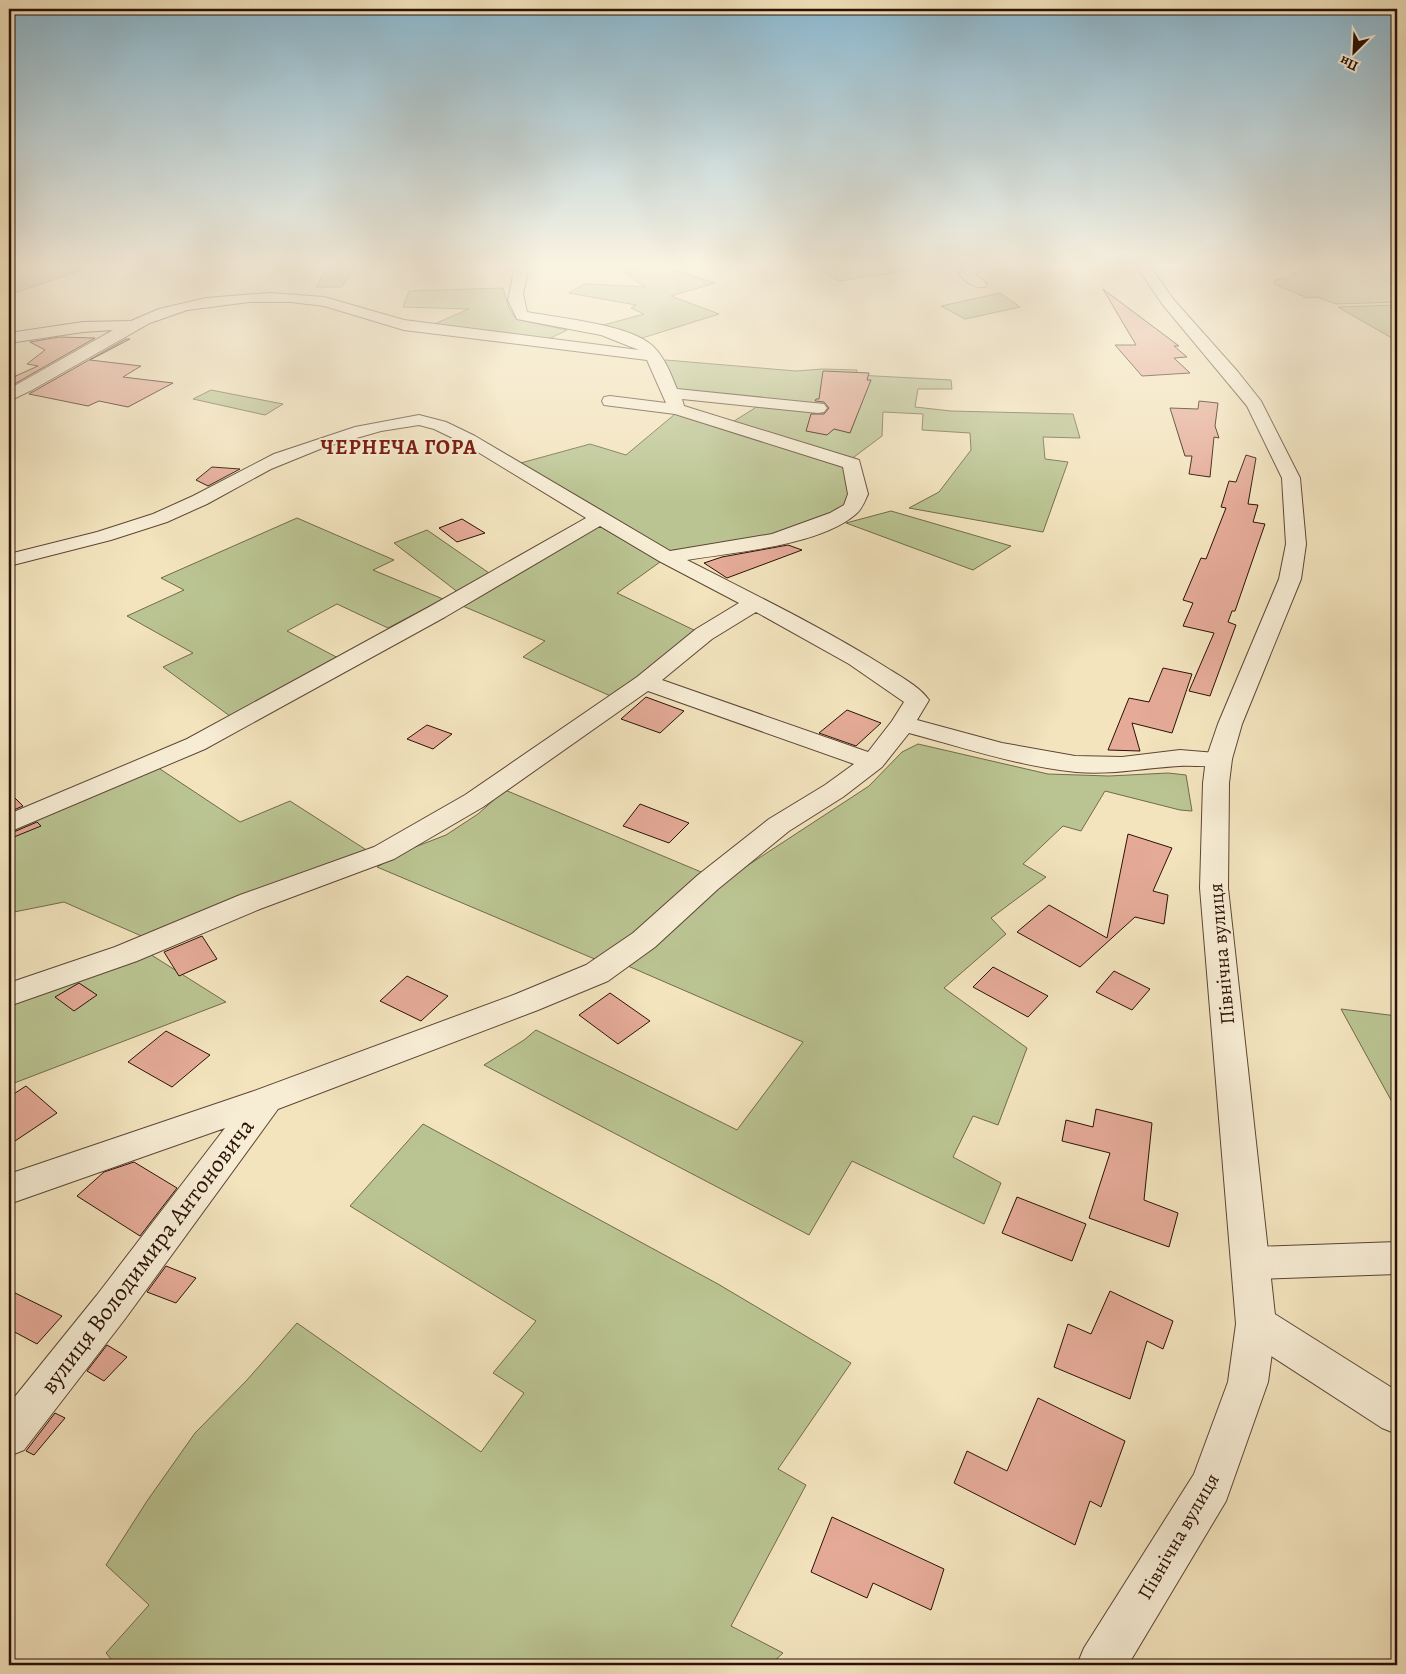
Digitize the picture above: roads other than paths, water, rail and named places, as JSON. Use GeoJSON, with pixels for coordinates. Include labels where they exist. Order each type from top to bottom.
{"type":"FeatureCollection","features":[{"type":"Feature","properties":{"kind":"street"},"geometry":{"type":"LineString","coordinates":[[9,396],[102,344]]}},
{"type":"Feature","properties":{"kind":"street"},"geometry":{"type":"LineString","coordinates":[[556,344],[651,356]]}},
{"type":"Feature","properties":{"kind":"street"},"geometry":{"type":"LineString","coordinates":[[639,344],[646,348],[651,356],[674,401],[852,464],[858,494],[850,509],[819,525],[773,539],[733,548],[682,554],[668,558]]}},
{"type":"Feature","properties":{"kind":"street","name":"Північна вулиця"},"geometry":{"type":"LineString","coordinates":[[1101,1665],[1211,1486],[1248,1382],[1256,1324],[1252,1263],[1214,888],[1216,784],[1219,759],[1230,724],[1290,579],[1296,544],[1291,478],[1254,405],[1232,375],[1205,344]]}},
{"type":"Feature","properties":{"kind":"street"},"geometry":{"type":"LineString","coordinates":[[610,401],[674,401],[818,408]]}},
{"type":"Feature","properties":{"kind":"street"},"geometry":{"type":"LineString","coordinates":[[9,560],[86,541],[160,518],[188,506],[266,465],[310,446],[366,430],[423,419],[435,423],[480,447],[668,558],[756,602],[893,681],[917,700],[903,724],[873,762],[834,792],[779,825],[708,882],[644,940],[597,973],[527,1002],[266,1100],[9,1189]]}},
{"type":"Feature","properties":{"kind":"street"},"geometry":{"type":"LineString","coordinates":[[9,824],[196,744],[421,621],[600,518]]}},
{"type":"Feature","properties":{"kind":"street"},"geometry":{"type":"LineString","coordinates":[[9,995],[126,954],[250,902],[384,853],[474,801],[645,682],[704,634],[756,602]]}},
{"type":"Feature","properties":{"kind":"street"},"geometry":{"type":"LineString","coordinates":[[645,682],[873,762]]}},
{"type":"Feature","properties":{"kind":"street"},"geometry":{"type":"LineString","coordinates":[[903,724],[1000,750],[1075,764],[1122,765],[1180,758],[1219,759]]}},
{"type":"Feature","properties":{"kind":"street","name":"вулиця Володимира Антоновича"},"geometry":{"type":"LineString","coordinates":[[9,1436],[112,1307],[266,1100]]}},
{"type":"Feature","properties":{"kind":"street"},"geometry":{"type":"LineString","coordinates":[[1252,1263],[1397,1258]]}},
{"type":"Feature","properties":{"kind":"street"},"geometry":{"type":"LineString","coordinates":[[1256,1324],[1397,1414]]}},
{"type":"Feature","properties":{"kind":"district","name":"ЧЕРНЕЧА ГОРА"},"geometry":{"type":"Point","coordinates":[399,447]}}]}
